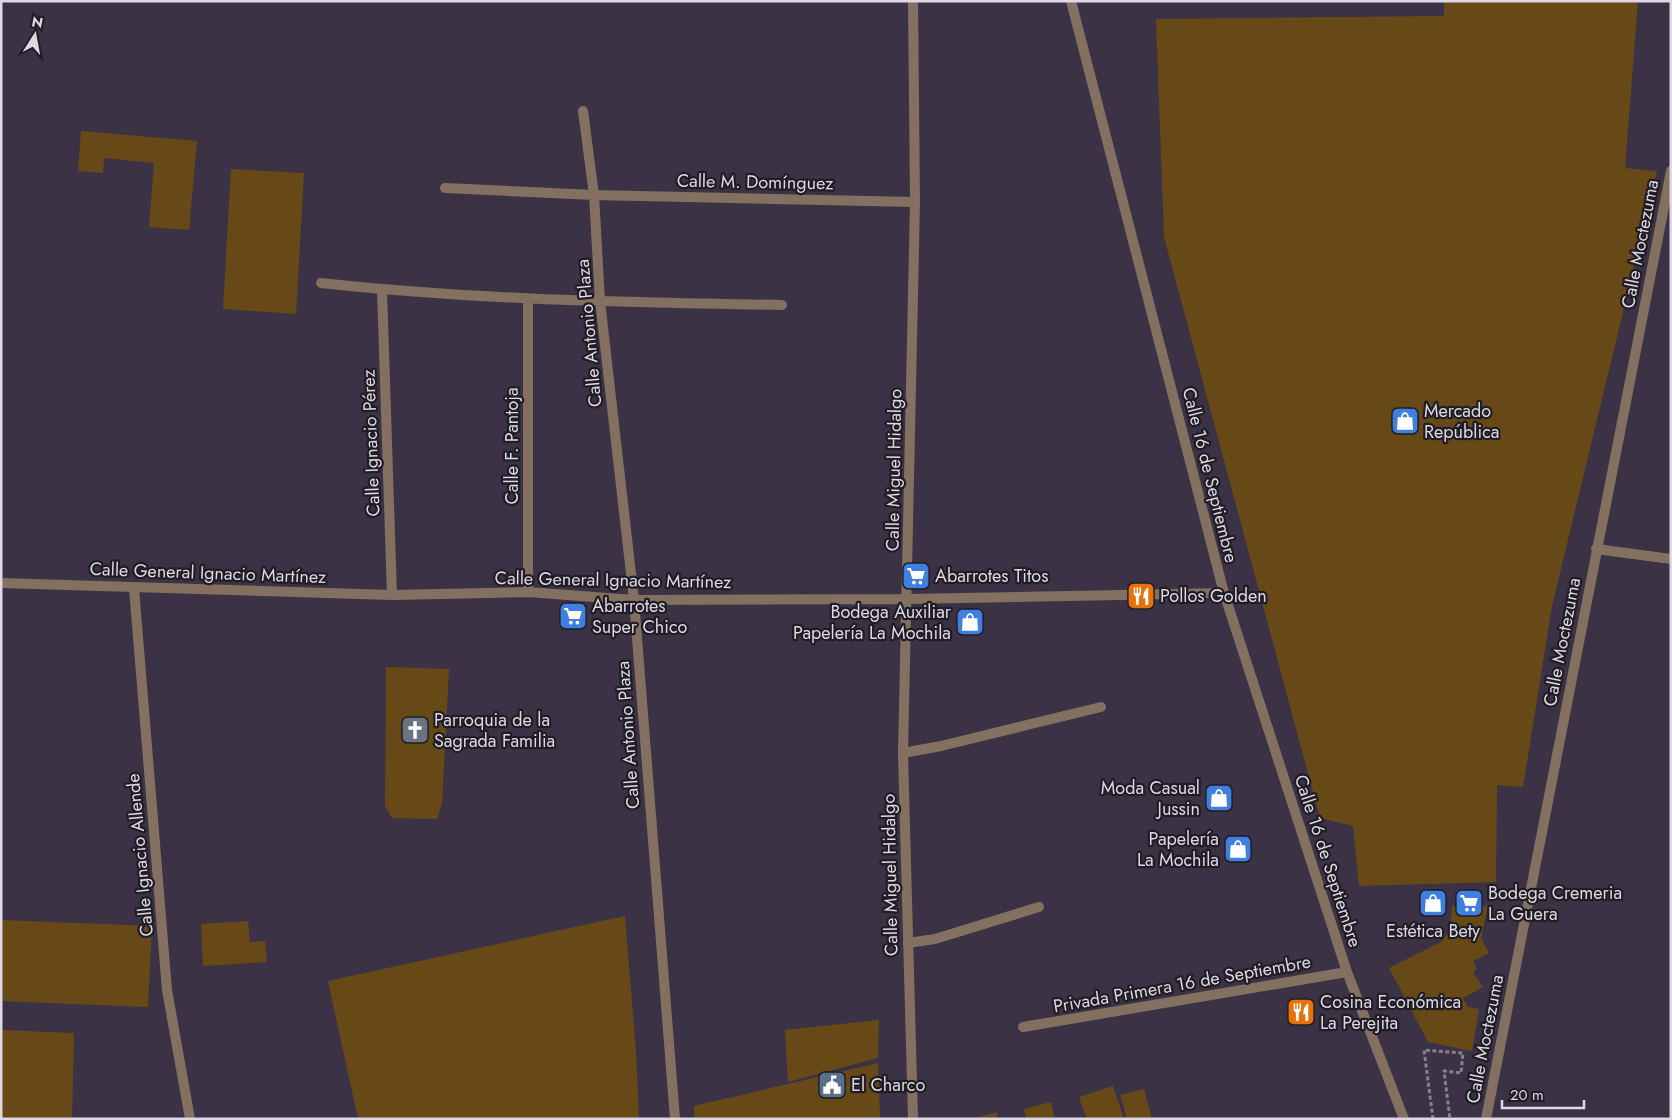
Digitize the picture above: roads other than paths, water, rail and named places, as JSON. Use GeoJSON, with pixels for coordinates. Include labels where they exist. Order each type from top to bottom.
{"type":"FeatureCollection","features":[{"type":"Feature","properties":{"kind":"street","name":"Calle Miguel Hidalgo"},"geometry":{"type":"LineString","coordinates":[[913,1],[915,202],[908,599],[903,753],[913,1119]]}},
{"type":"Feature","properties":{"kind":"street","name":"Calle 16 de Septiembre"},"geometry":{"type":"LineString","coordinates":[[1072,1],[1224,593],[1347,972],[1404,1119]]}},
{"type":"Feature","properties":{"kind":"street","name":"Calle Antonio Plaza"},"geometry":{"type":"LineString","coordinates":[[583,111],[594,195],[600,301],[634,600],[675,1119]]}},
{"type":"Feature","properties":{"kind":"street","name":"Calle Moctezuma"},"geometry":{"type":"LineString","coordinates":[[1486,1119],[1671,171]]}},
{"type":"Feature","properties":{"kind":"street","name":"Calle M. Domínguez"},"geometry":{"type":"LineString","coordinates":[[445,188],[594,195],[915,202]]}},
{"type":"Feature","properties":{"kind":"street"},"geometry":{"type":"LineString","coordinates":[[321,283],[382,290],[528,299],[782,305]]}},
{"type":"Feature","properties":{"kind":"street","name":"Calle Ignacio Pérez"},"geometry":{"type":"LineString","coordinates":[[382,290],[392,594]]}},
{"type":"Feature","properties":{"kind":"street","name":"Calle F. Pantoja"},"geometry":{"type":"LineString","coordinates":[[528,299],[528,592]]}},
{"type":"Feature","properties":{"kind":"street"},"geometry":{"type":"LineString","coordinates":[[1596,549],[1671,559]]}},
{"type":"Feature","properties":{"kind":"street","name":"Calle General Ignacio Martínez"},"geometry":{"type":"LineString","coordinates":[[1,583],[392,594],[528,592],[634,600],[908,599],[1224,593]]}},
{"type":"Feature","properties":{"kind":"street","name":"Calle Ignacio Allende"},"geometry":{"type":"LineString","coordinates":[[134,588],[167,990],[190,1119]]}},
{"type":"Feature","properties":{"kind":"street"},"geometry":{"type":"LineString","coordinates":[[903,753],[941,746],[1101,707]]}},
{"type":"Feature","properties":{"kind":"street"},"geometry":{"type":"LineString","coordinates":[[908,943],[934,939],[1040,907]]}},
{"type":"Feature","properties":{"kind":"street","name":"Privada Primera 16 de Septiembre"},"geometry":{"type":"LineString","coordinates":[[1023,1027],[1347,972]]}},
{"type":"Feature","properties":{"kind":"place","name":"Mercado República"},"geometry":{"type":"Point","coordinates":[1405,421]}},
{"type":"Feature","properties":{"kind":"place","name":"Abarrotes Titos"},"geometry":{"type":"Point","coordinates":[916,576]}},
{"type":"Feature","properties":{"kind":"place","name":"Pollos Golden"},"geometry":{"type":"Point","coordinates":[1141,596]}},
{"type":"Feature","properties":{"kind":"place","name":"Abarrotes Super Chico"},"geometry":{"type":"Point","coordinates":[573,616]}},
{"type":"Feature","properties":{"kind":"place","name":"Bodega Auxiliar Papelería La Mochila"},"geometry":{"type":"Point","coordinates":[970,622]}},
{"type":"Feature","properties":{"kind":"place","name":"Parroquia de la Sagrada Familia"},"geometry":{"type":"Point","coordinates":[415,730]}},
{"type":"Feature","properties":{"kind":"place","name":"Moda Casual Jussin"},"geometry":{"type":"Point","coordinates":[1219,798]}},
{"type":"Feature","properties":{"kind":"place","name":"Papelería La Mochila"},"geometry":{"type":"Point","coordinates":[1238,849]}},
{"type":"Feature","properties":{"kind":"place","name":"Estética Bety"},"geometry":{"type":"Point","coordinates":[1433,903]}},
{"type":"Feature","properties":{"kind":"place","name":"Bodega Cremeria La Guera"},"geometry":{"type":"Point","coordinates":[1469,903]}},
{"type":"Feature","properties":{"kind":"place","name":"Cosina Económica La Perejita"},"geometry":{"type":"Point","coordinates":[1301,1012]}},
{"type":"Feature","properties":{"kind":"place","name":"El Charco"},"geometry":{"type":"Point","coordinates":[832,1085]}}]}
